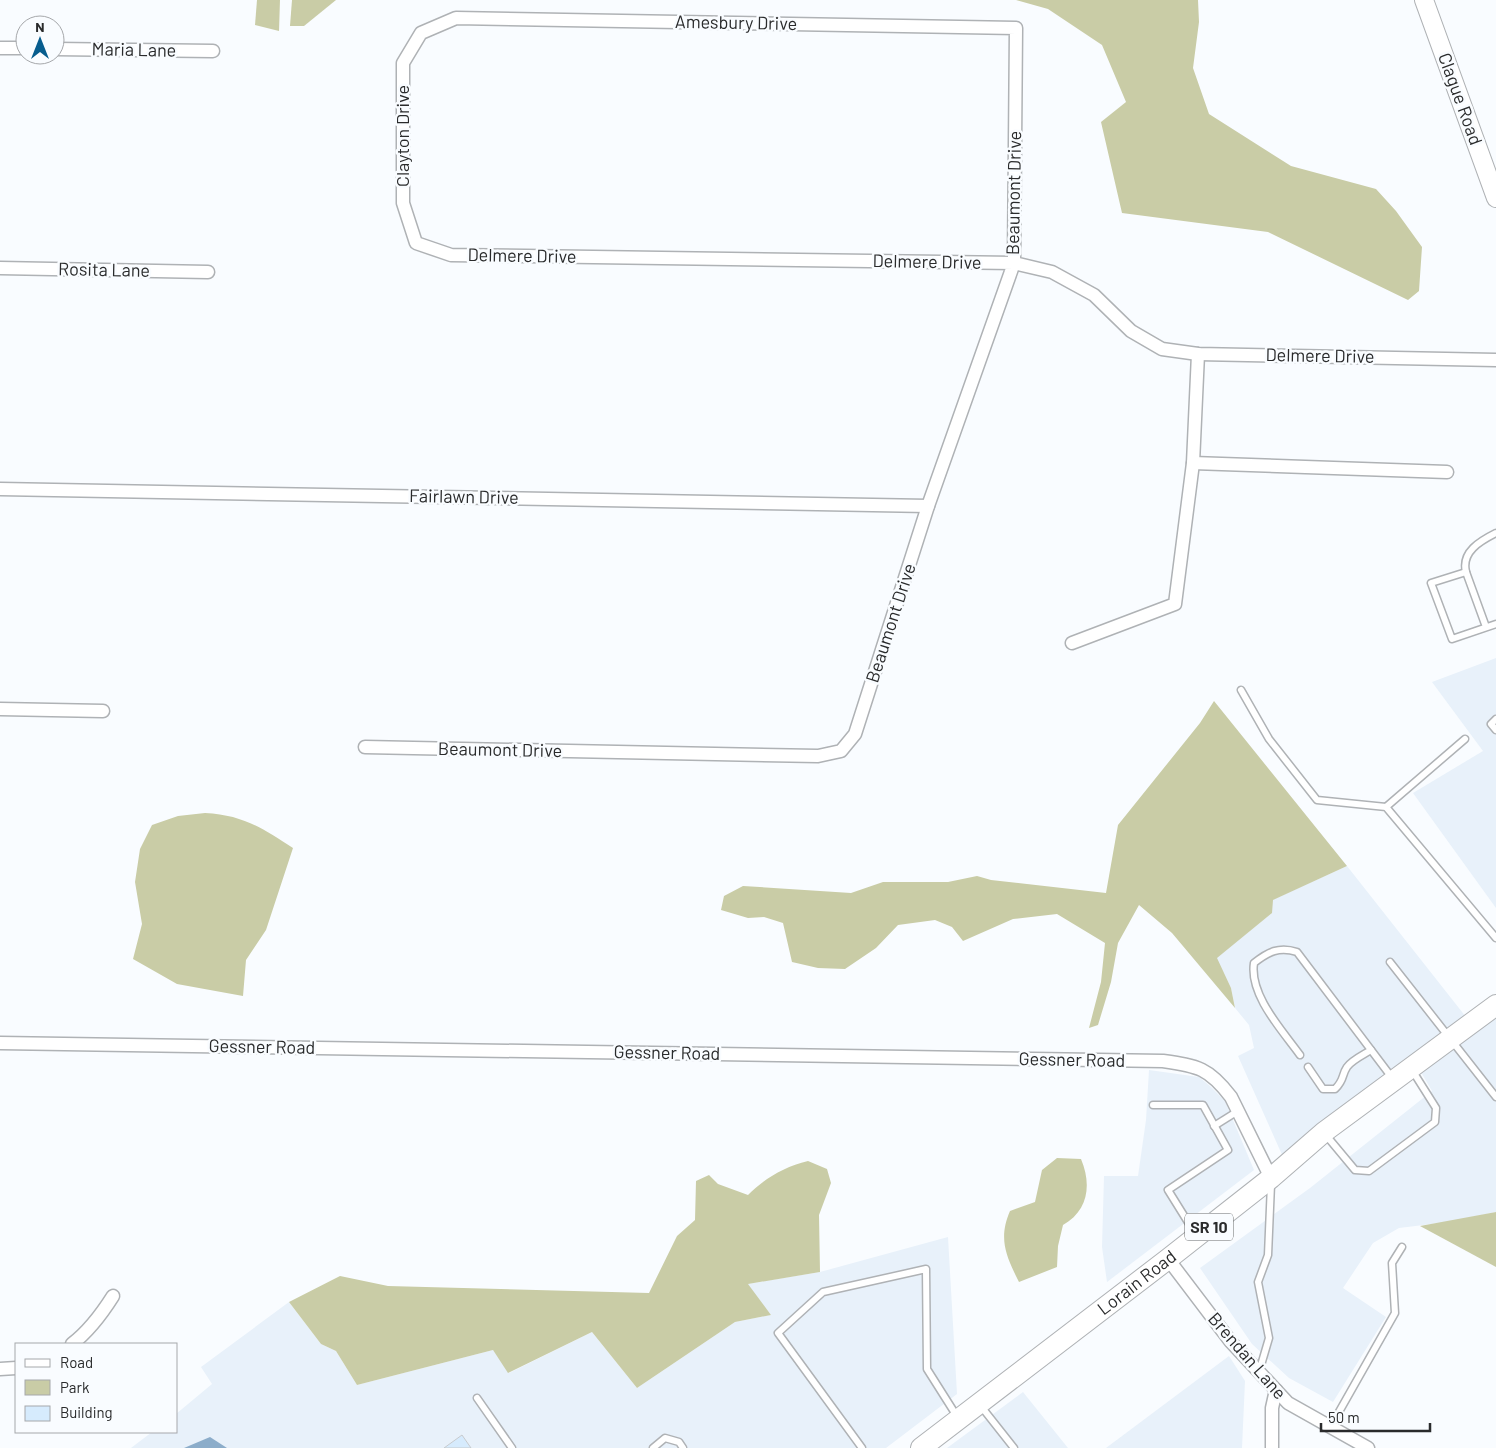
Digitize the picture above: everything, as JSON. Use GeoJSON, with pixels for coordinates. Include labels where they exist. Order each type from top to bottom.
{"type":"FeatureCollection","features":[{"type":"Feature","properties":{"kind":"main road","name":"Clague Road"},"geometry":{"type":"LineString","coordinates":[[1424,0],[1496,198]]}},
{"type":"Feature","properties":{"kind":"main road","name":"Lorain Road"},"geometry":{"type":"LineString","coordinates":[[929,1446],[959,1420],[1271,1178],[1324,1132],[1496,1005]]}},
{"type":"Feature","properties":{"kind":"street","name":"Amesbury Drive"},"geometry":{"type":"LineString","coordinates":[[456,18],[1016,28]]}},
{"type":"Feature","properties":{"kind":"street","name":"Clayton Drive"},"geometry":{"type":"LineString","coordinates":[[451,255],[416,243],[403,203],[403,63],[421,33],[456,18]]}},
{"type":"Feature","properties":{"kind":"street","name":"Beaumont Drive"},"geometry":{"type":"LineString","coordinates":[[365,747],[818,756],[840,751],[854,734],[928,506],[1014,263],[1016,28]]}},
{"type":"Feature","properties":{"kind":"street"},"geometry":{"type":"LineString","coordinates":[[0,48],[15,48]]}},
{"type":"Feature","properties":{"kind":"street","name":"Maria Lane"},"geometry":{"type":"LineString","coordinates":[[65,49],[213,52]]}},
{"type":"Feature","properties":{"kind":"street","name":"Delmere Drive"},"geometry":{"type":"LineString","coordinates":[[451,255],[1014,263],[1052,272],[1094,296],[1131,330],[1162,349],[1198,354],[1496,360]]}},
{"type":"Feature","properties":{"kind":"street","name":"Rosita Lane"},"geometry":{"type":"LineString","coordinates":[[0,268],[208,272]]}},
{"type":"Feature","properties":{"kind":"street"},"geometry":{"type":"LineString","coordinates":[[1072,642],[1176,604],[1193,463],[1198,354]]}},
{"type":"Feature","properties":{"kind":"street"},"geometry":{"type":"LineString","coordinates":[[1193,463],[1447,472]]}},
{"type":"Feature","properties":{"kind":"street","name":"Fairlawn Drive"},"geometry":{"type":"LineString","coordinates":[[0,489],[928,506]]}},
{"type":"Feature","properties":{"kind":"street"},"geometry":{"type":"LineString","coordinates":[[0,709],[103,712]]}},
{"type":"Feature","properties":{"kind":"street","name":"Gessner Road"},"geometry":{"type":"LineString","coordinates":[[0,1043],[1163,1061],[1198,1068],[1213,1075],[1232,1097],[1271,1178]]}},
{"type":"Feature","properties":{"kind":"street","name":"Brendan Lane"},"geometry":{"type":"LineString","coordinates":[[1168,1259],[1231,1342],[1288,1403],[1368,1448]]}},
{"type":"Feature","properties":{"kind":"street"},"geometry":{"type":"LineString","coordinates":[[73,1343],[83,1336],[98,1318],[112,1296]]}},
{"type":"Feature","properties":{"kind":"street"},"geometry":{"type":"LineString","coordinates":[[0,1369],[15,1368]]}},
{"type":"Feature","properties":{"kind":"street"},"geometry":{"type":"LineString","coordinates":[[1272,1448],[1272,1408],[1276,1390]]}},
{"type":"Feature","properties":{"kind":"lane"},"geometry":{"type":"LineString","coordinates":[[1486,627],[1464,565],[1468,553],[1483,540],[1496,533]]}},
{"type":"Feature","properties":{"kind":"lane"},"geometry":{"type":"LineString","coordinates":[[1466,572],[1431,583],[1452,639],[1496,624]]}},
{"type":"Feature","properties":{"kind":"lane"},"geometry":{"type":"LineString","coordinates":[[1241,690],[1269,738],[1317,800],[1386,807],[1496,938]]}},
{"type":"Feature","properties":{"kind":"lane"},"geometry":{"type":"LineString","coordinates":[[1496,719],[1491,724],[1496,730]]}},
{"type":"Feature","properties":{"kind":"lane"},"geometry":{"type":"LineString","coordinates":[[1386,807],[1465,739]]}},
{"type":"Feature","properties":{"kind":"lane"},"geometry":{"type":"LineString","coordinates":[[1300,1055],[1257,992],[1252,974],[1254,963],[1269,951],[1286,948],[1297,952],[1393,1080]]}},
{"type":"Feature","properties":{"kind":"lane"},"geometry":{"type":"LineString","coordinates":[[1390,962],[1496,1097]]}},
{"type":"Feature","properties":{"kind":"lane"},"geometry":{"type":"LineString","coordinates":[[1308,1067],[1323,1089],[1335,1089],[1343,1081],[1345,1070],[1349,1065],[1371,1050]]}},
{"type":"Feature","properties":{"kind":"lane"},"geometry":{"type":"LineString","coordinates":[[1324,1132],[1354,1170],[1363,1172],[1369,1171],[1435,1122],[1436,1108],[1410,1067]]}},
{"type":"Feature","properties":{"kind":"lane"},"geometry":{"type":"LineString","coordinates":[[1153,1105],[1202,1106],[1228,1150],[1168,1190],[1197,1236]]}},
{"type":"Feature","properties":{"kind":"lane"},"geometry":{"type":"LineString","coordinates":[[1214,1126],[1238,1111]]}},
{"type":"Feature","properties":{"kind":"lane"},"geometry":{"type":"LineString","coordinates":[[1259,1372],[1269,1338],[1258,1282],[1268,1255],[1271,1178]]}},
{"type":"Feature","properties":{"kind":"lane"},"geometry":{"type":"LineString","coordinates":[[1331,1426],[1396,1313],[1392,1263],[1402,1247]]}},
{"type":"Feature","properties":{"kind":"lane"},"geometry":{"type":"LineString","coordinates":[[862,1448],[778,1333],[823,1292],[926,1269],[927,1369],[959,1420]]}},
{"type":"Feature","properties":{"kind":"lane"},"geometry":{"type":"LineString","coordinates":[[477,1398],[512,1448]]}},
{"type":"Feature","properties":{"kind":"lane"},"geometry":{"type":"LineString","coordinates":[[980,1404],[1014,1448]]}},
{"type":"Feature","properties":{"kind":"lane"},"geometry":{"type":"LineString","coordinates":[[653,1448],[665,1438],[679,1442],[684,1448]]}},
{"type":"Feature","properties":{"kind":"shaded area"},"geometry":{"type":"Polygon","coordinates":[[[1496,658],[1496,908],[1413,793],[1483,751],[1432,682],[1496,658]]]}},
{"type":"Feature","properties":{"kind":"shaded area"},"geometry":{"type":"Polygon","coordinates":[[[1347,866],[1466,1017],[1283,1157],[1238,1056],[1254,1048],[1249,1025],[1235,1008],[1231,988],[1216,958],[1272,913],[1272,900],[1347,866]]]}},
{"type":"Feature","properties":{"kind":"shaded area"},"geometry":{"type":"Polygon","coordinates":[[[1496,1010],[1496,1212],[1448,1222],[1399,1228],[1373,1243],[1343,1288],[1386,1317],[1333,1402],[1289,1378],[1252,1344],[1200,1268],[1310,1188],[1432,1091],[1418,1067],[1496,1010]]]}},
{"type":"Feature","properties":{"kind":"shaded area"},"geometry":{"type":"Polygon","coordinates":[[[1149,1070],[1199,1077],[1211,1087],[1225,1101],[1254,1170],[1107,1282],[1102,1247],[1104,1176],[1138,1176],[1146,1120],[1149,1070]]]}},
{"type":"Feature","properties":{"kind":"shaded area"},"geometry":{"type":"Polygon","coordinates":[[[948,1237],[957,1394],[886,1448],[131,1448],[151,1433],[178,1433],[178,1412],[212,1384],[201,1367],[289,1302],[321,1344],[336,1351],[357,1385],[493,1350],[509,1373],[592,1332],[637,1388],[735,1322],[771,1315],[747,1284],[820,1272],[948,1237]]]}},
{"type":"Feature","properties":{"kind":"shaded area"},"geometry":{"type":"Polygon","coordinates":[[[1229,1356],[1245,1381],[1242,1448],[1106,1448],[1229,1356]]]}},
{"type":"Feature","properties":{"kind":"shaded area"},"geometry":{"type":"Polygon","coordinates":[[[1023,1392],[1068,1448],[947,1448],[1023,1392]]]}},
{"type":"Feature","properties":{"kind":"green space"},"geometry":{"type":"Polygon","coordinates":[[[257,0],[280,0],[279,31],[255,25],[257,0]]]}},
{"type":"Feature","properties":{"kind":"green space"},"geometry":{"type":"Polygon","coordinates":[[[292,0],[336,0],[304,26],[290,26],[292,0]]]}},
{"type":"Feature","properties":{"kind":"green space"},"geometry":{"type":"Polygon","coordinates":[[[1016,0],[1198,0],[1199,22],[1193,68],[1209,114],[1291,166],[1376,189],[1396,211],[1422,247],[1419,291],[1408,300],[1268,232],[1122,213],[1101,122],[1126,102],[1102,45],[1048,9],[1016,0]]]}},
{"type":"Feature","properties":{"kind":"green space"},"geometry":{"type":"Polygon","coordinates":[[[1214,701],[1347,866],[1273,900],[1272,913],[1217,958],[1231,988],[1235,1008],[1172,933],[1139,905],[1118,943],[1111,982],[1098,1025],[1089,1028],[1101,982],[1105,943],[1057,914],[1013,919],[963,941],[952,927],[935,920],[898,925],[876,948],[845,969],[818,968],[792,962],[783,923],[764,917],[748,918],[721,910],[724,896],[743,886],[851,893],[883,882],[948,882],[977,876],[991,880],[1106,893],[1118,825],[1200,723],[1214,701]]]}},
{"type":"Feature","properties":{"kind":"green space"},"geometry":{"type":"Polygon","coordinates":[[[205,813],[230,816],[252,824],[293,848],[266,930],[246,960],[243,996],[177,984],[133,959],[142,924],[135,882],[140,849],[152,825],[178,816],[205,813]]]}},
{"type":"Feature","properties":{"kind":"green space"},"geometry":{"type":"Polygon","coordinates":[[[1057,1158],[1081,1159],[1086,1178],[1086,1196],[1078,1212],[1063,1225],[1058,1246],[1057,1267],[1019,1282],[1010,1264],[1005,1247],[1006,1221],[1010,1211],[1035,1202],[1042,1170],[1057,1158]]]}},
{"type":"Feature","properties":{"kind":"green space"},"geometry":{"type":"Polygon","coordinates":[[[808,1161],[827,1169],[831,1183],[819,1215],[820,1272],[748,1284],[771,1315],[735,1322],[637,1388],[592,1332],[508,1373],[493,1350],[357,1385],[336,1351],[321,1344],[289,1302],[340,1276],[388,1286],[649,1293],[677,1236],[695,1220],[696,1181],[709,1175],[718,1184],[748,1195],[775,1174],[791,1166],[808,1161]]]}},
{"type":"Feature","properties":{"kind":"green space"},"geometry":{"type":"Polygon","coordinates":[[[1496,1212],[1496,1267],[1420,1226],[1496,1212]]]}},
{"type":"Feature","properties":{"kind":"water"},"geometry":{"type":"Polygon","coordinates":[[[210,1437],[227,1448],[184,1448],[210,1437]]]}},
{"type":"Feature","properties":{"kind":"building"},"geometry":{"type":"Polygon","coordinates":[[[462,1435],[471,1448],[444,1448],[462,1435]]]}}]}
